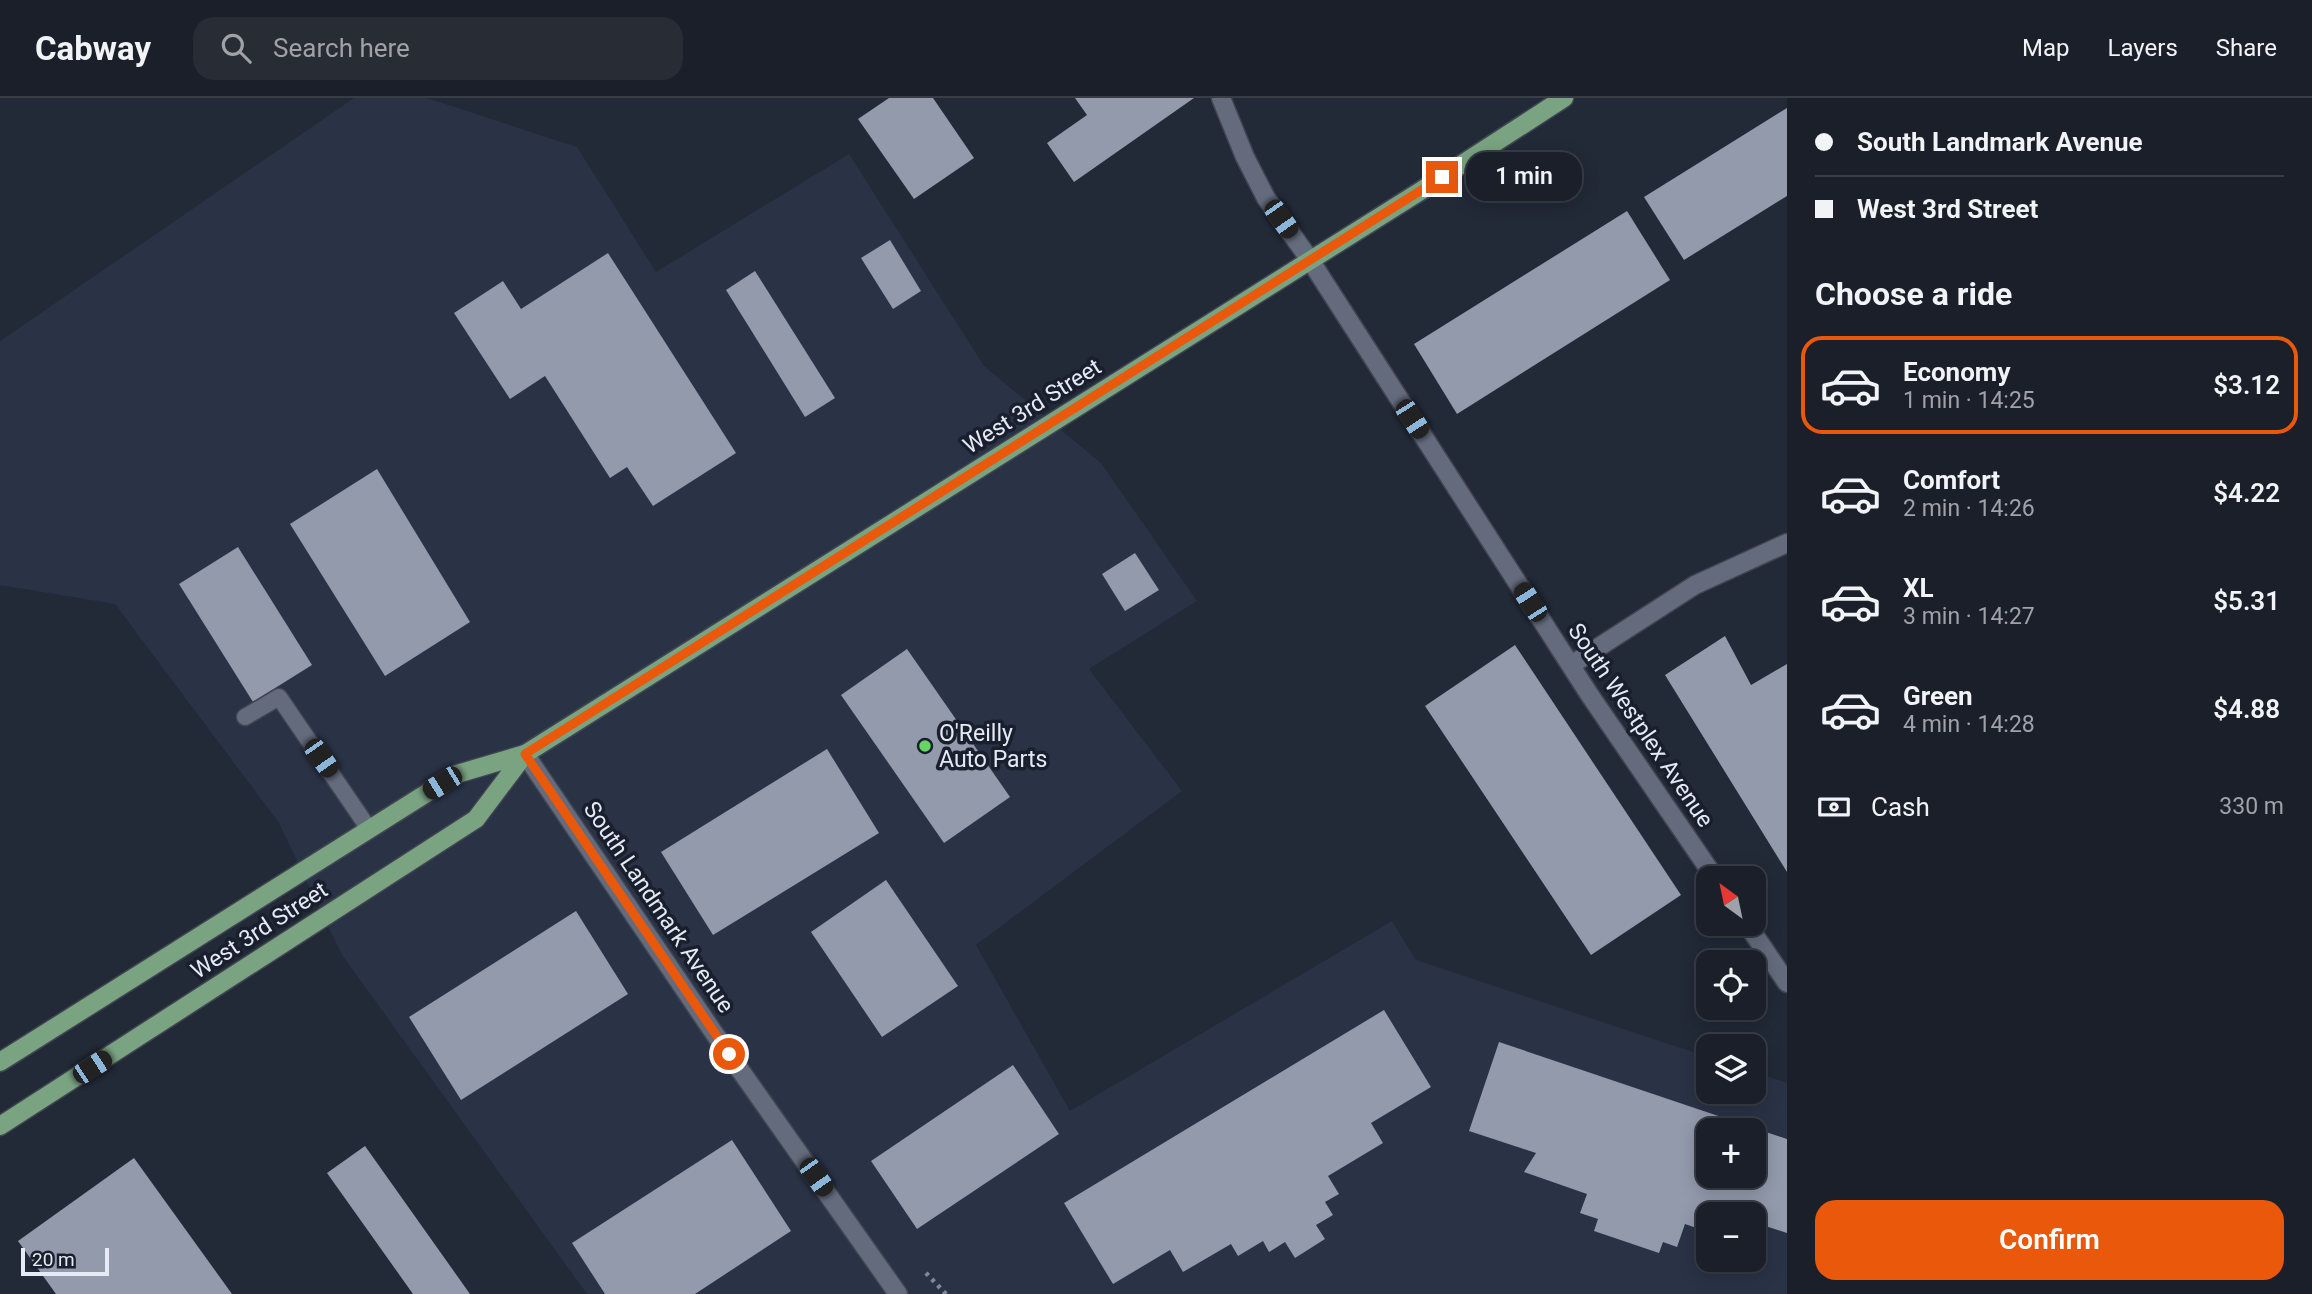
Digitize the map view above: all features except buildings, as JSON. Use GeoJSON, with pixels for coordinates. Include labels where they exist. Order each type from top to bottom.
{"type":"FeatureCollection","features":[{"type":"Feature","properties":{"kind":"main road","name":"West 3rd Street"},"geometry":{"type":"LineString","coordinates":[[0,1062],[457,774],[525,754],[1564,98]]}},
{"type":"Feature","properties":{"kind":"main road","name":"West 3rd Street"},"geometry":{"type":"LineString","coordinates":[[0,1126],[476,819],[525,754]]}},
{"type":"Feature","properties":{"kind":"street","name":"South Westplex Avenue"},"geometry":{"type":"LineString","coordinates":[[1221,98],[1245,157],[1266,198],[1310,260],[1571,665],[1708,866]]}},
{"type":"Feature","properties":{"kind":"street"},"geometry":{"type":"LineString","coordinates":[[1571,665],[1695,585],[1787,543]]}},
{"type":"Feature","properties":{"kind":"street","name":"South Landmark Avenue"},"geometry":{"type":"LineString","coordinates":[[525,754],[714,1033],[898,1294]]}},
{"type":"Feature","properties":{"kind":"street"},"geometry":{"type":"LineString","coordinates":[[1755,936],[1787,983]]}},
{"type":"Feature","properties":{"kind":"lane"},"geometry":{"type":"LineString","coordinates":[[245,717],[279,697],[369,829]]}},
{"type":"Feature","properties":{"kind":"path"},"geometry":{"type":"LineString","coordinates":[[926,1273],[946,1294]]}},
{"type":"Feature","properties":{"kind":"shaded area"},"geometry":{"type":"Polygon","coordinates":[[[354,98],[427,98],[577,147],[656,272],[849,154],[984,366],[1101,463],[1197,601],[1089,669],[1182,791],[976,945],[1070,1111],[1392,921],[1416,960],[1696,1053],[1696,1104],[1766,1104],[1766,1076],[1787,1083],[1787,1294],[587,1294],[342,955],[279,823],[115,604],[0,585],[0,341],[354,98]]]}},
{"type":"Feature","properties":{"kind":"place","name":"O'Reilly Auto Parts"},"geometry":{"type":"Point","coordinates":[925,746]}},
{"type":"Feature","properties":{"kind":"route"},"geometry":{"type":"LineString","coordinates":[[729,1054],[525,754],[1442,177]]}}]}
